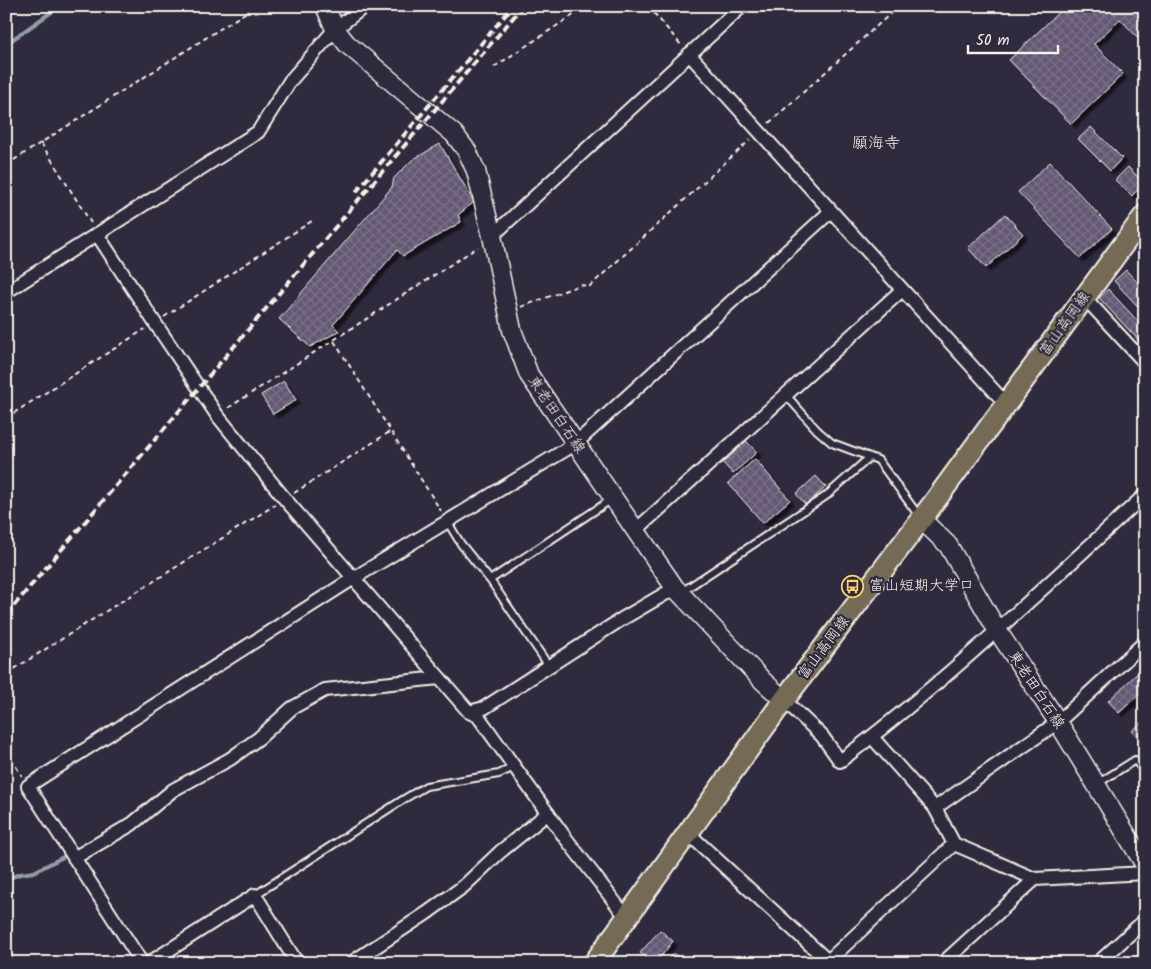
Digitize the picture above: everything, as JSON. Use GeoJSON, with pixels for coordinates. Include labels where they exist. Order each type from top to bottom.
{"type":"FeatureCollection","features":[{"type":"Feature","properties":{"kind":"main road","name":"東老田白石線"},"geometry":{"type":"LineString","coordinates":[[324,6],[335,29],[347,44],[454,134],[467,151],[476,170],[512,330],[529,375],[677,591],[757,675],[784,700]]}},
{"type":"Feature","properties":{"kind":"main road","name":"富山高岡線"},"geometry":{"type":"LineString","coordinates":[[594,963],[784,700],[921,519],[1145,215]]}},
{"type":"Feature","properties":{"kind":"main road","name":"東老田白石線"},"geometry":{"type":"LineString","coordinates":[[921,519],[948,545],[997,630],[1058,722],[1145,866]]}},
{"type":"Feature","properties":{"kind":"street"},"geometry":{"type":"LineString","coordinates":[[6,292],[258,132],[290,81],[335,29],[365,6]]}},
{"type":"Feature","properties":{"kind":"street"},"geometry":{"type":"LineString","coordinates":[[492,236],[742,6]]}},
{"type":"Feature","properties":{"kind":"street"},"geometry":{"type":"LineString","coordinates":[[689,54],[830,212],[1006,404]]}},
{"type":"Feature","properties":{"kind":"street"},"geometry":{"type":"LineString","coordinates":[[142,963],[28,786],[354,578],[575,444],[830,212]]}},
{"type":"Feature","properties":{"kind":"street"},"geometry":{"type":"LineString","coordinates":[[97,234],[154,323],[217,415],[285,499],[439,678],[469,712],[478,716],[627,918]]}},
{"type":"Feature","properties":{"kind":"street"},"geometry":{"type":"LineString","coordinates":[[635,531],[902,290]]}},
{"type":"Feature","properties":{"kind":"street"},"geometry":{"type":"LineString","coordinates":[[1085,298],[1145,363]]}},
{"type":"Feature","properties":{"kind":"street"},"geometry":{"type":"LineString","coordinates":[[784,700],[822,736],[840,761],[872,737],[997,630],[1145,495]]}},
{"type":"Feature","properties":{"kind":"street"},"geometry":{"type":"LineString","coordinates":[[469,712],[484,708],[622,619],[677,591]]}},
{"type":"Feature","properties":{"kind":"street"},"geometry":{"type":"LineString","coordinates":[[935,808],[1058,722],[1145,642]]}},
{"type":"Feature","properties":{"kind":"street"},"geometry":{"type":"LineString","coordinates":[[74,858],[132,824],[173,790],[230,760],[259,738],[292,708],[324,690],[439,678]]}},
{"type":"Feature","properties":{"kind":"street"},"geometry":{"type":"LineString","coordinates":[[872,737],[935,808],[954,844],[1036,878],[1145,873]]}},
{"type":"Feature","properties":{"kind":"street"},"geometry":{"type":"LineString","coordinates":[[351,963],[464,886],[500,852],[548,813]]}},
{"type":"Feature","properties":{"kind":"street"},"geometry":{"type":"LineString","coordinates":[[688,834],[826,961],[954,844]]}},
{"type":"Feature","properties":{"kind":"street"},"geometry":{"type":"LineString","coordinates":[[943,963],[1036,878]]}},
{"type":"Feature","properties":{"kind":"street"},"geometry":{"type":"LineString","coordinates":[[149,963],[255,895],[297,963]]}},
{"type":"Feature","properties":{"kind":"street"},"geometry":{"type":"LineString","coordinates":[[1098,963],[1145,920]]}},
{"type":"Feature","properties":{"kind":"lane"},"geometry":{"type":"LineString","coordinates":[[786,395],[816,430],[832,443],[878,460],[921,519]]}},
{"type":"Feature","properties":{"kind":"lane"},"geometry":{"type":"LineString","coordinates":[[677,591],[826,496],[870,457]]}},
{"type":"Feature","properties":{"kind":"lane"},"geometry":{"type":"LineString","coordinates":[[490,580],[613,499]]}},
{"type":"Feature","properties":{"kind":"lane"},"geometry":{"type":"LineString","coordinates":[[447,521],[461,544],[490,580],[549,666]]}},
{"type":"Feature","properties":{"kind":"lane"},"geometry":{"type":"LineString","coordinates":[[1096,785],[1135,760],[1145,772]]}},
{"type":"Feature","properties":{"kind":"lane"},"geometry":{"type":"LineString","coordinates":[[255,895],[426,786],[499,774],[514,767]]}},
{"type":"Feature","properties":{"kind":"path"},"geometry":{"type":"LineString","coordinates":[[6,164],[244,13],[251,6]]}},
{"type":"Feature","properties":{"kind":"path"},"geometry":{"type":"LineString","coordinates":[[494,67],[587,6]]}},
{"type":"Feature","properties":{"kind":"path"},"geometry":{"type":"LineString","coordinates":[[648,6],[689,54]]}},
{"type":"Feature","properties":{"kind":"path"},"geometry":{"type":"LineString","coordinates":[[508,311],[580,286],[590,286],[899,6]]}},
{"type":"Feature","properties":{"kind":"path"},"geometry":{"type":"LineString","coordinates":[[41,143],[97,234]]}},
{"type":"Feature","properties":{"kind":"path"},"geometry":{"type":"LineString","coordinates":[[217,415],[472,252],[492,236]]}},
{"type":"Feature","properties":{"kind":"path"},"geometry":{"type":"LineString","coordinates":[[334,340],[447,521]]}},
{"type":"Feature","properties":{"kind":"path"},"geometry":{"type":"LineString","coordinates":[[6,674],[391,431]]}},
{"type":"Feature","properties":{"kind":"path"},"geometry":{"type":"LineString","coordinates":[[6,751],[28,786]]}},
{"type":"Feature","properties":{"kind":"building"},"geometry":{"type":"Polygon","coordinates":[[[1065,6],[1145,6],[1145,45],[1120,19],[1094,44],[1123,74],[1071,124],[1009,60],[1065,6]]]}},
{"type":"Feature","properties":{"kind":"building"},"geometry":{"type":"Polygon","coordinates":[[[1091,127],[1122,158],[1110,171],[1078,139],[1091,127]]]}},
{"type":"Feature","properties":{"kind":"building"},"geometry":{"type":"Polygon","coordinates":[[[440,144],[474,202],[458,215],[461,222],[403,256],[397,250],[333,325],[339,331],[310,347],[279,319],[392,187],[394,178],[412,160],[440,144]]]}},
{"type":"Feature","properties":{"kind":"building"},"geometry":{"type":"Polygon","coordinates":[[[1050,162],[1112,229],[1080,258],[1018,192],[1050,162]]]}},
{"type":"Feature","properties":{"kind":"building"},"geometry":{"type":"Polygon","coordinates":[[[1128,167],[1144,183],[1132,196],[1115,180],[1128,167]]]}},
{"type":"Feature","properties":{"kind":"building"},"geometry":{"type":"Polygon","coordinates":[[[1005,214],[1023,234],[986,268],[968,248],[1005,214]]]}},
{"type":"Feature","properties":{"kind":"building"},"geometry":{"type":"Polygon","coordinates":[[[1126,270],[1145,291],[1145,314],[1114,281],[1126,270]]]}},
{"type":"Feature","properties":{"kind":"building"},"geometry":{"type":"Polygon","coordinates":[[[1108,289],[1145,329],[1144,346],[1099,298],[1108,289]]]}},
{"type":"Feature","properties":{"kind":"building"},"geometry":{"type":"Polygon","coordinates":[[[284,381],[296,400],[273,414],[261,395],[284,381]]]}},
{"type":"Feature","properties":{"kind":"building"},"geometry":{"type":"Polygon","coordinates":[[[746,441],[757,452],[733,474],[723,463],[746,441]]]}},
{"type":"Feature","properties":{"kind":"building"},"geometry":{"type":"Polygon","coordinates":[[[755,459],[790,500],[763,523],[728,483],[755,459]]]}},
{"type":"Feature","properties":{"kind":"building"},"geometry":{"type":"Polygon","coordinates":[[[816,476],[826,487],[806,505],[796,494],[816,476]]]}},
{"type":"Feature","properties":{"kind":"building"},"geometry":{"type":"Polygon","coordinates":[[[1145,666],[1145,689],[1119,713],[1108,701],[1145,666]]]}},
{"type":"Feature","properties":{"kind":"building"},"geometry":{"type":"Polygon","coordinates":[[[1145,719],[1145,745],[1132,731],[1145,719]]]}},
{"type":"Feature","properties":{"kind":"building"},"geometry":{"type":"Polygon","coordinates":[[[660,930],[673,941],[656,963],[652,963],[640,953],[660,930]]]}},
{"type":"Feature","properties":{"kind":"building"},"geometry":{"type":"Polygon","coordinates":[[[674,953],[684,963],[664,963],[674,953]]]}},
{"type":"Feature","properties":{"kind":"waterway"},"geometry":{"type":"LineString","coordinates":[[6,44],[60,6]]}},
{"type":"Feature","properties":{"kind":"waterway"},"geometry":{"type":"LineString","coordinates":[[6,879],[34,872],[63,857]]}},
{"type":"Feature","properties":{"kind":"railway"},"geometry":{"type":"LineString","coordinates":[[356,192],[513,6]]}},
{"type":"Feature","properties":{"kind":"railway"},"geometry":{"type":"LineString","coordinates":[[6,615],[523,6]]}},
{"type":"Feature","properties":{"kind":"place","name":"富山短期大学口"},"geometry":{"type":"Point","coordinates":[853,586]}},
{"type":"Feature","properties":{"kind":"district","name":"願海寺"},"geometry":{"type":"Point","coordinates":[876,143]}}]}
